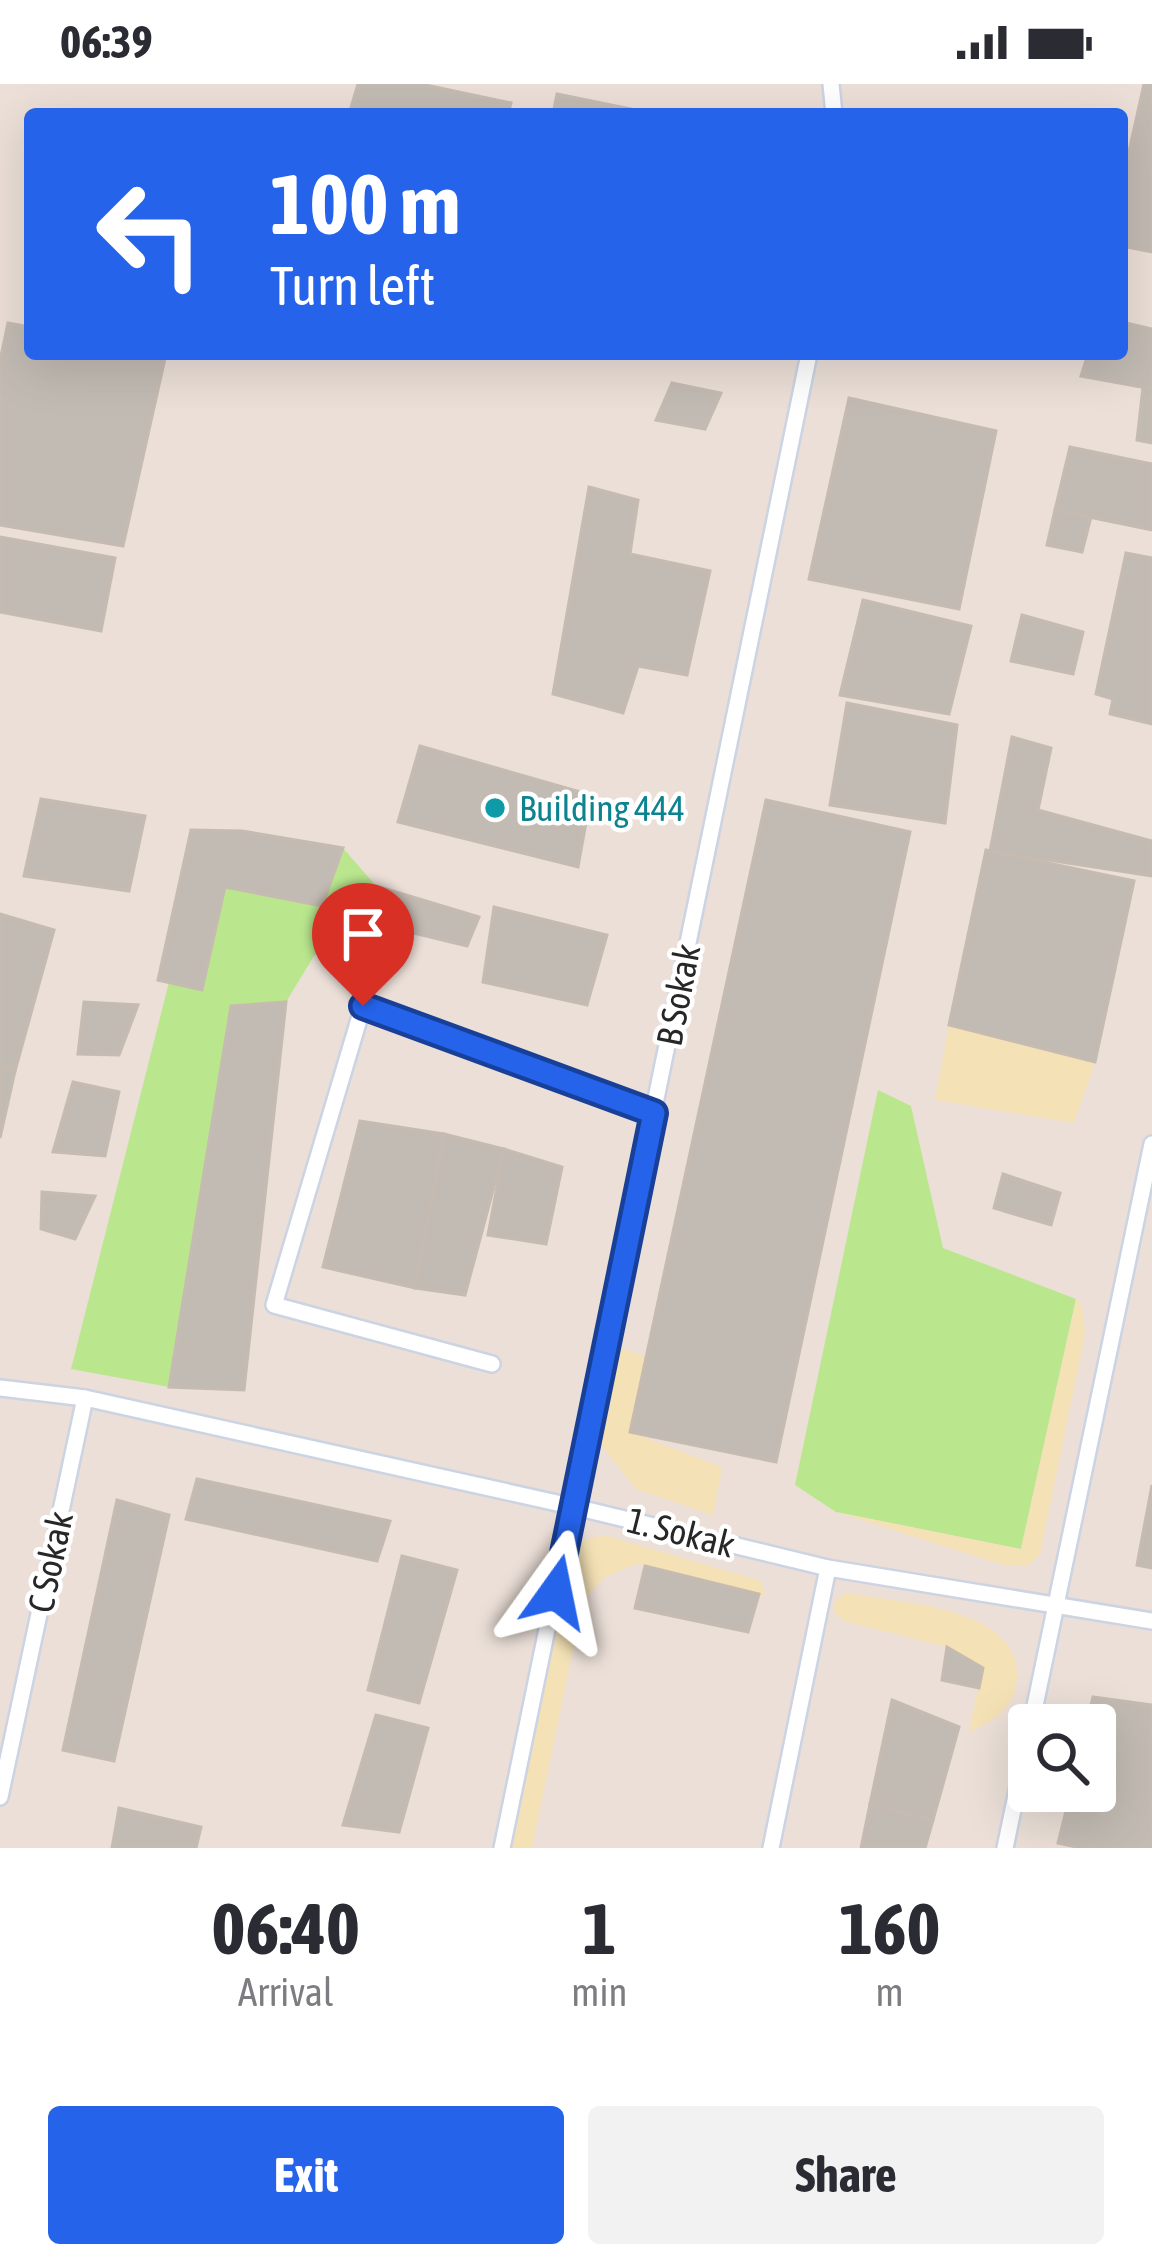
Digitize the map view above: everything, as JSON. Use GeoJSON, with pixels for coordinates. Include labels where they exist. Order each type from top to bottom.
{"type":"FeatureCollection","features":[{"type":"Feature","properties":{"kind":"lane","name":"B Sokak"},"geometry":{"type":"LineString","coordinates":[[502,1848],[807,360]]}},
{"type":"Feature","properties":{"kind":"lane"},"geometry":{"type":"LineString","coordinates":[[492,1364],[274,1305],[363,1006],[654,1113]]}},
{"type":"Feature","properties":{"kind":"lane"},"geometry":{"type":"LineString","coordinates":[[1035,1704],[1152,1144]]}},
{"type":"Feature","properties":{"kind":"lane","name":"1. Sokak"},"geometry":{"type":"LineString","coordinates":[[0,1388],[86,1398],[829,1568],[1152,1621]]}},
{"type":"Feature","properties":{"kind":"lane","name":"C Sokak"},"geometry":{"type":"LineString","coordinates":[[0,1797],[86,1398]]}},
{"type":"Feature","properties":{"kind":"lane"},"geometry":{"type":"LineString","coordinates":[[771,1848],[829,1568]]}},
{"type":"Feature","properties":{"kind":"lane"},"geometry":{"type":"LineString","coordinates":[[1005,1848],[1013,1812]]}},
{"type":"Feature","properties":{"kind":"green space"},"geometry":{"type":"Polygon","coordinates":[[[343,848],[376,886],[364,921],[314,956],[286,1002],[231,1006],[169,1387],[71,1369],[169,982],[202,989],[225,887],[322,906],[343,848]]]}},
{"type":"Feature","properties":{"kind":"green space"},"geometry":{"type":"Polygon","coordinates":[[[878,1090],[911,1106],[943,1248],[1076,1299],[1021,1549],[836,1512],[795,1485],[878,1090]]]}},
{"type":"Feature","properties":{"kind":"sand"},"geometry":{"type":"Polygon","coordinates":[[[949,1025],[1095,1062],[1074,1123],[935,1100],[949,1025]]]}},
{"type":"Feature","properties":{"kind":"sand"},"geometry":{"type":"Polygon","coordinates":[[[1076,1299],[1082,1306],[1085,1334],[1040,1554],[1028,1565],[1007,1566],[836,1512],[1021,1549],[1076,1299]]]}},
{"type":"Feature","properties":{"kind":"sand"},"geometry":{"type":"Polygon","coordinates":[[[621,1348],[646,1357],[630,1432],[722,1467],[713,1515],[636,1489],[602,1446],[599,1402],[621,1348]]]}},
{"type":"Feature","properties":{"kind":"sand"},"geometry":{"type":"Polygon","coordinates":[[[604,1535],[761,1581],[765,1596],[636,1564],[605,1577],[583,1601],[532,1848],[506,1848],[567,1564],[581,1541],[604,1535]]]}},
{"type":"Feature","properties":{"kind":"sand"},"geometry":{"type":"Polygon","coordinates":[[[846,1593],[950,1611],[976,1621],[1012,1651],[1017,1674],[1009,1704],[968,1733],[983,1668],[954,1657],[947,1647],[844,1621],[833,1610],[836,1600],[846,1593]]]}},
{"type":"Feature","properties":{"kind":"building"},"geometry":{"type":"Polygon","coordinates":[[[358,84],[421,84],[511,103],[510,108],[351,108],[358,84]]]}},
{"type":"Feature","properties":{"kind":"building"},"geometry":{"type":"Polygon","coordinates":[[[1144,84],[1152,84],[1152,252],[1128,247],[1128,156],[1144,84]]]}},
{"type":"Feature","properties":{"kind":"building"},"geometry":{"type":"Polygon","coordinates":[[[557,94],[626,108],[554,108],[557,94]]]}},
{"type":"Feature","properties":{"kind":"building"},"geometry":{"type":"Polygon","coordinates":[[[8,323],[24,326],[24,360],[165,360],[123,546],[0,525],[0,361],[8,323]]]}},
{"type":"Feature","properties":{"kind":"building"},"geometry":{"type":"Polygon","coordinates":[[[1128,323],[1152,329],[1152,389],[1081,376],[1086,360],[1128,360],[1128,323]]]}},
{"type":"Feature","properties":{"kind":"building"},"geometry":{"type":"Polygon","coordinates":[[[672,383],[721,393],[705,429],[656,420],[672,383]]]}},
{"type":"Feature","properties":{"kind":"building"},"geometry":{"type":"Polygon","coordinates":[[[1143,387],[1152,389],[1152,443],[1137,440],[1143,387]]]}},
{"type":"Feature","properties":{"kind":"building"},"geometry":{"type":"Polygon","coordinates":[[[849,398],[996,431],[959,609],[809,579],[849,398]]]}},
{"type":"Feature","properties":{"kind":"building"},"geometry":{"type":"Polygon","coordinates":[[[1070,447],[1152,464],[1152,530],[1055,510],[1070,447]]]}},
{"type":"Feature","properties":{"kind":"building"},"geometry":{"type":"Polygon","coordinates":[[[589,487],[638,500],[630,554],[710,571],[687,675],[638,666],[623,713],[553,694],[589,487]]]}},
{"type":"Feature","properties":{"kind":"building"},"geometry":{"type":"Polygon","coordinates":[[[1055,510],[1091,517],[1082,552],[1047,545],[1055,510]]]}},
{"type":"Feature","properties":{"kind":"building"},"geometry":{"type":"Polygon","coordinates":[[[0,537],[115,558],[101,631],[0,612],[0,537]]]}},
{"type":"Feature","properties":{"kind":"building"},"geometry":{"type":"Polygon","coordinates":[[[1126,553],[1152,558],[1152,724],[1110,714],[1113,699],[1096,694],[1126,553]]]}},
{"type":"Feature","properties":{"kind":"building"},"geometry":{"type":"Polygon","coordinates":[[[863,600],[971,626],[949,714],[840,695],[863,600]]]}},
{"type":"Feature","properties":{"kind":"building"},"geometry":{"type":"Polygon","coordinates":[[[1022,615],[1083,632],[1073,674],[1011,661],[1022,615]]]}},
{"type":"Feature","properties":{"kind":"building"},"geometry":{"type":"Polygon","coordinates":[[[847,703],[957,725],[945,823],[830,805],[847,703]]]}},
{"type":"Feature","properties":{"kind":"building"},"geometry":{"type":"Polygon","coordinates":[[[1012,737],[1051,748],[1038,810],[1152,841],[1152,876],[990,851],[1012,737]]]}},
{"type":"Feature","properties":{"kind":"building","name":"Building 444"},"geometry":{"type":"Polygon","coordinates":[[[420,746],[591,795],[578,867],[398,822],[420,746]]]}},
{"type":"Feature","properties":{"kind":"building"},"geometry":{"type":"Polygon","coordinates":[[[41,799],[145,816],[129,891],[24,876],[41,799]]]}},
{"type":"Feature","properties":{"kind":"building"},"geometry":{"type":"Polygon","coordinates":[[[766,800],[910,832],[776,1462],[630,1432],[766,800]]]}},
{"type":"Feature","properties":{"kind":"building"},"geometry":{"type":"Polygon","coordinates":[[[191,830],[242,831],[343,848],[322,906],[225,887],[202,990],[158,980],[191,830]]]}},
{"type":"Feature","properties":{"kind":"building"},"geometry":{"type":"Polygon","coordinates":[[[986,850],[1134,881],[1095,1062],[949,1025],[986,850]]]}},
{"type":"Feature","properties":{"kind":"building"},"geometry":{"type":"Polygon","coordinates":[[[376,886],[479,917],[467,946],[364,921],[376,886]]]}},
{"type":"Feature","properties":{"kind":"building"},"geometry":{"type":"Polygon","coordinates":[[[494,907],[607,935],[587,1005],[483,982],[494,907]]]}},
{"type":"Feature","properties":{"kind":"building"},"geometry":{"type":"Polygon","coordinates":[[[0,914],[54,930],[15,1071],[0,1069],[0,914]]]}},
{"type":"Feature","properties":{"kind":"building"},"geometry":{"type":"Polygon","coordinates":[[[84,1002],[138,1005],[119,1055],[78,1054],[84,1002]]]}},
{"type":"Feature","properties":{"kind":"building"},"geometry":{"type":"Polygon","coordinates":[[[286,1002],[244,1390],[169,1387],[231,1006],[286,1002]]]}},
{"type":"Feature","properties":{"kind":"building"},"geometry":{"type":"Polygon","coordinates":[[[0,1069],[15,1071],[0,1138],[0,1069]]]}},
{"type":"Feature","properties":{"kind":"building"},"geometry":{"type":"Polygon","coordinates":[[[73,1082],[119,1092],[105,1156],[53,1152],[73,1082]]]}},
{"type":"Feature","properties":{"kind":"building"},"geometry":{"type":"Polygon","coordinates":[[[360,1121],[444,1134],[415,1288],[323,1267],[360,1121]]]}},
{"type":"Feature","properties":{"kind":"building"},"geometry":{"type":"Polygon","coordinates":[[[444,1134],[504,1149],[465,1295],[415,1288],[444,1134]]]}},
{"type":"Feature","properties":{"kind":"building"},"geometry":{"type":"Polygon","coordinates":[[[504,1149],[562,1167],[546,1244],[488,1235],[504,1149]]]}},
{"type":"Feature","properties":{"kind":"building"},"geometry":{"type":"Polygon","coordinates":[[[1003,1174],[1060,1193],[1051,1225],[994,1208],[1003,1174]]]}},
{"type":"Feature","properties":{"kind":"building"},"geometry":{"type":"Polygon","coordinates":[[[42,1192],[95,1196],[75,1239],[41,1229],[42,1192]]]}},
{"type":"Feature","properties":{"kind":"building"},"geometry":{"type":"Polygon","coordinates":[[[197,1479],[390,1521],[377,1561],[186,1519],[197,1479]]]}},
{"type":"Feature","properties":{"kind":"building"},"geometry":{"type":"Polygon","coordinates":[[[1152,1485],[1152,1568],[1137,1565],[1152,1485]]]}},
{"type":"Feature","properties":{"kind":"building"},"geometry":{"type":"Polygon","coordinates":[[[117,1500],[169,1515],[114,1761],[63,1750],[117,1500]]]}},
{"type":"Feature","properties":{"kind":"building"},"geometry":{"type":"Polygon","coordinates":[[[402,1556],[457,1570],[419,1703],[368,1690],[402,1556]]]}},
{"type":"Feature","properties":{"kind":"building"},"geometry":{"type":"Polygon","coordinates":[[[645,1566],[759,1594],[748,1632],[635,1608],[645,1566]]]}},
{"type":"Feature","properties":{"kind":"building"},"geometry":{"type":"Polygon","coordinates":[[[947,1647],[983,1668],[979,1688],[942,1680],[947,1647]]]}},
{"type":"Feature","properties":{"kind":"building"},"geometry":{"type":"Polygon","coordinates":[[[1093,1697],[1152,1705],[1152,1848],[1081,1848],[1058,1843],[1066,1812],[1116,1812],[1116,1704],[1091,1704],[1093,1697]]]}},
{"type":"Feature","properties":{"kind":"building"},"geometry":{"type":"Polygon","coordinates":[[[892,1700],[959,1727],[933,1820],[870,1804],[892,1700]]]}},
{"type":"Feature","properties":{"kind":"building"},"geometry":{"type":"Polygon","coordinates":[[[376,1715],[428,1728],[399,1832],[343,1825],[376,1715]]]}},
{"type":"Feature","properties":{"kind":"building"},"geometry":{"type":"Polygon","coordinates":[[[870,1804],[933,1820],[925,1848],[861,1848],[870,1804]]]}},
{"type":"Feature","properties":{"kind":"building"},"geometry":{"type":"Polygon","coordinates":[[[119,1808],[201,1827],[196,1848],[112,1848],[119,1808]]]}},
{"type":"Feature","properties":{"kind":"place","name":"Building 444"},"geometry":{"type":"Point","coordinates":[495,808]}},
{"type":"Feature","properties":{"kind":"route"},"geometry":{"type":"LineString","coordinates":[[363,1006],[654,1113],[556,1592]]}}]}
